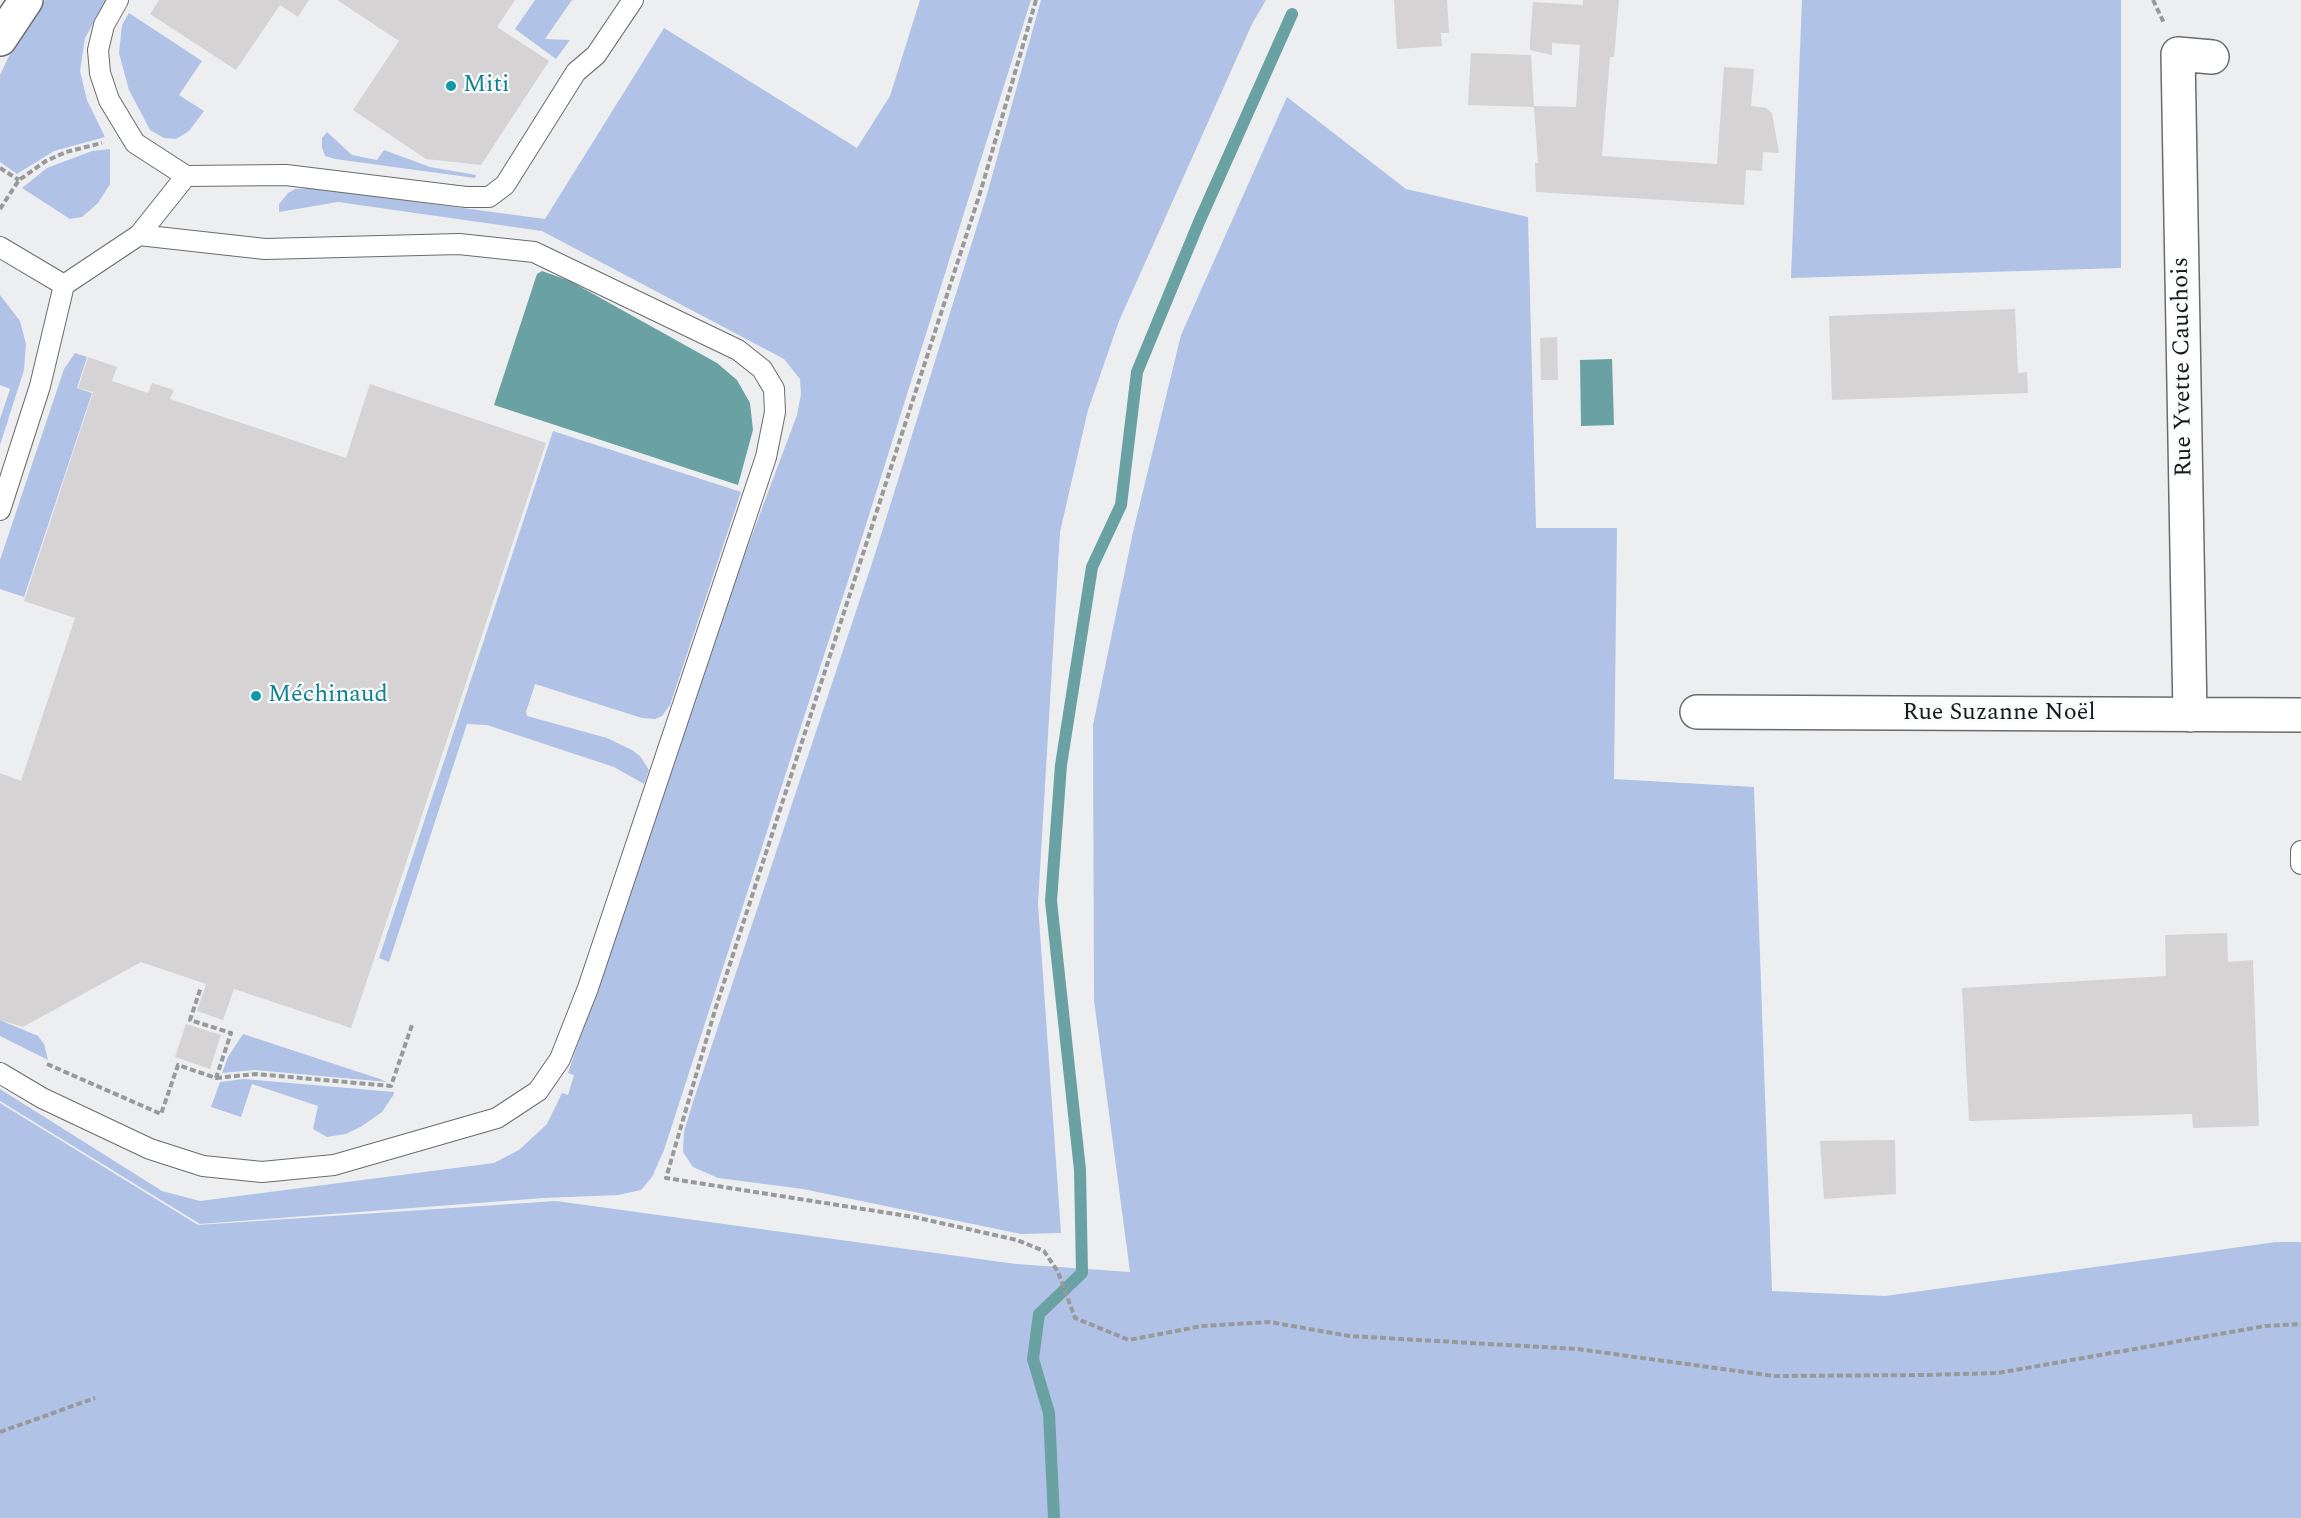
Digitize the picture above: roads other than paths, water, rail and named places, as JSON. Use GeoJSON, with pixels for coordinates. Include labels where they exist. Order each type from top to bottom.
{"type":"FeatureCollection","features":[{"type":"Feature","properties":{"kind":"street"},"geometry":{"type":"LineString","coordinates":[[0,39],[26,0]]}},
{"type":"Feature","properties":{"kind":"street","name":"Rue Yvette Cauchois"},"geometry":{"type":"LineString","coordinates":[[2190,715],[2178,54],[2212,57]]}},
{"type":"Feature","properties":{"kind":"street","name":"Rue Suzanne Noël"},"geometry":{"type":"LineString","coordinates":[[1697,712],[2301,715]]}},
{"type":"Feature","properties":{"kind":"lane"},"geometry":{"type":"LineString","coordinates":[[118,0],[104,25],[99,50],[100,74],[109,100],[135,144],[186,176],[286,175],[466,197],[489,197],[505,185],[576,72],[596,55],[633,0]]}},
{"type":"Feature","properties":{"kind":"lane"},"geometry":{"type":"LineString","coordinates":[[0,510],[40,386],[64,285],[139,235],[186,176]]}},
{"type":"Feature","properties":{"kind":"lane"},"geometry":{"type":"LineString","coordinates":[[0,1072],[42,1098],[150,1149],[203,1166],[261,1172],[334,1165],[497,1118],[538,1091],[561,1059],[588,988],[766,457],[775,412],[774,389],[762,369],[738,350],[534,252],[459,244],[265,249],[139,235]]}},
{"type":"Feature","properties":{"kind":"lane"},"geometry":{"type":"LineString","coordinates":[[0,248],[64,285]]}},
{"type":"Feature","properties":{"kind":"lane"},"geometry":{"type":"LineString","coordinates":[[2301,851],[2301,864]]}},
{"type":"Feature","properties":{"kind":"waterway"},"geometry":{"type":"LineString","coordinates":[[1054,1518],[1049,1413],[1033,1359],[1039,1314],[1082,1273],[1080,1170],[1051,901],[1061,765],[1092,567],[1121,505],[1137,372],[1199,222],[1292,14]]}},
{"type":"Feature","properties":{"kind":"place","name":"Miti"},"geometry":{"type":"Point","coordinates":[451,86]}},
{"type":"Feature","properties":{"kind":"place","name":"Méchinaud"},"geometry":{"type":"Point","coordinates":[256,696]}}]}
